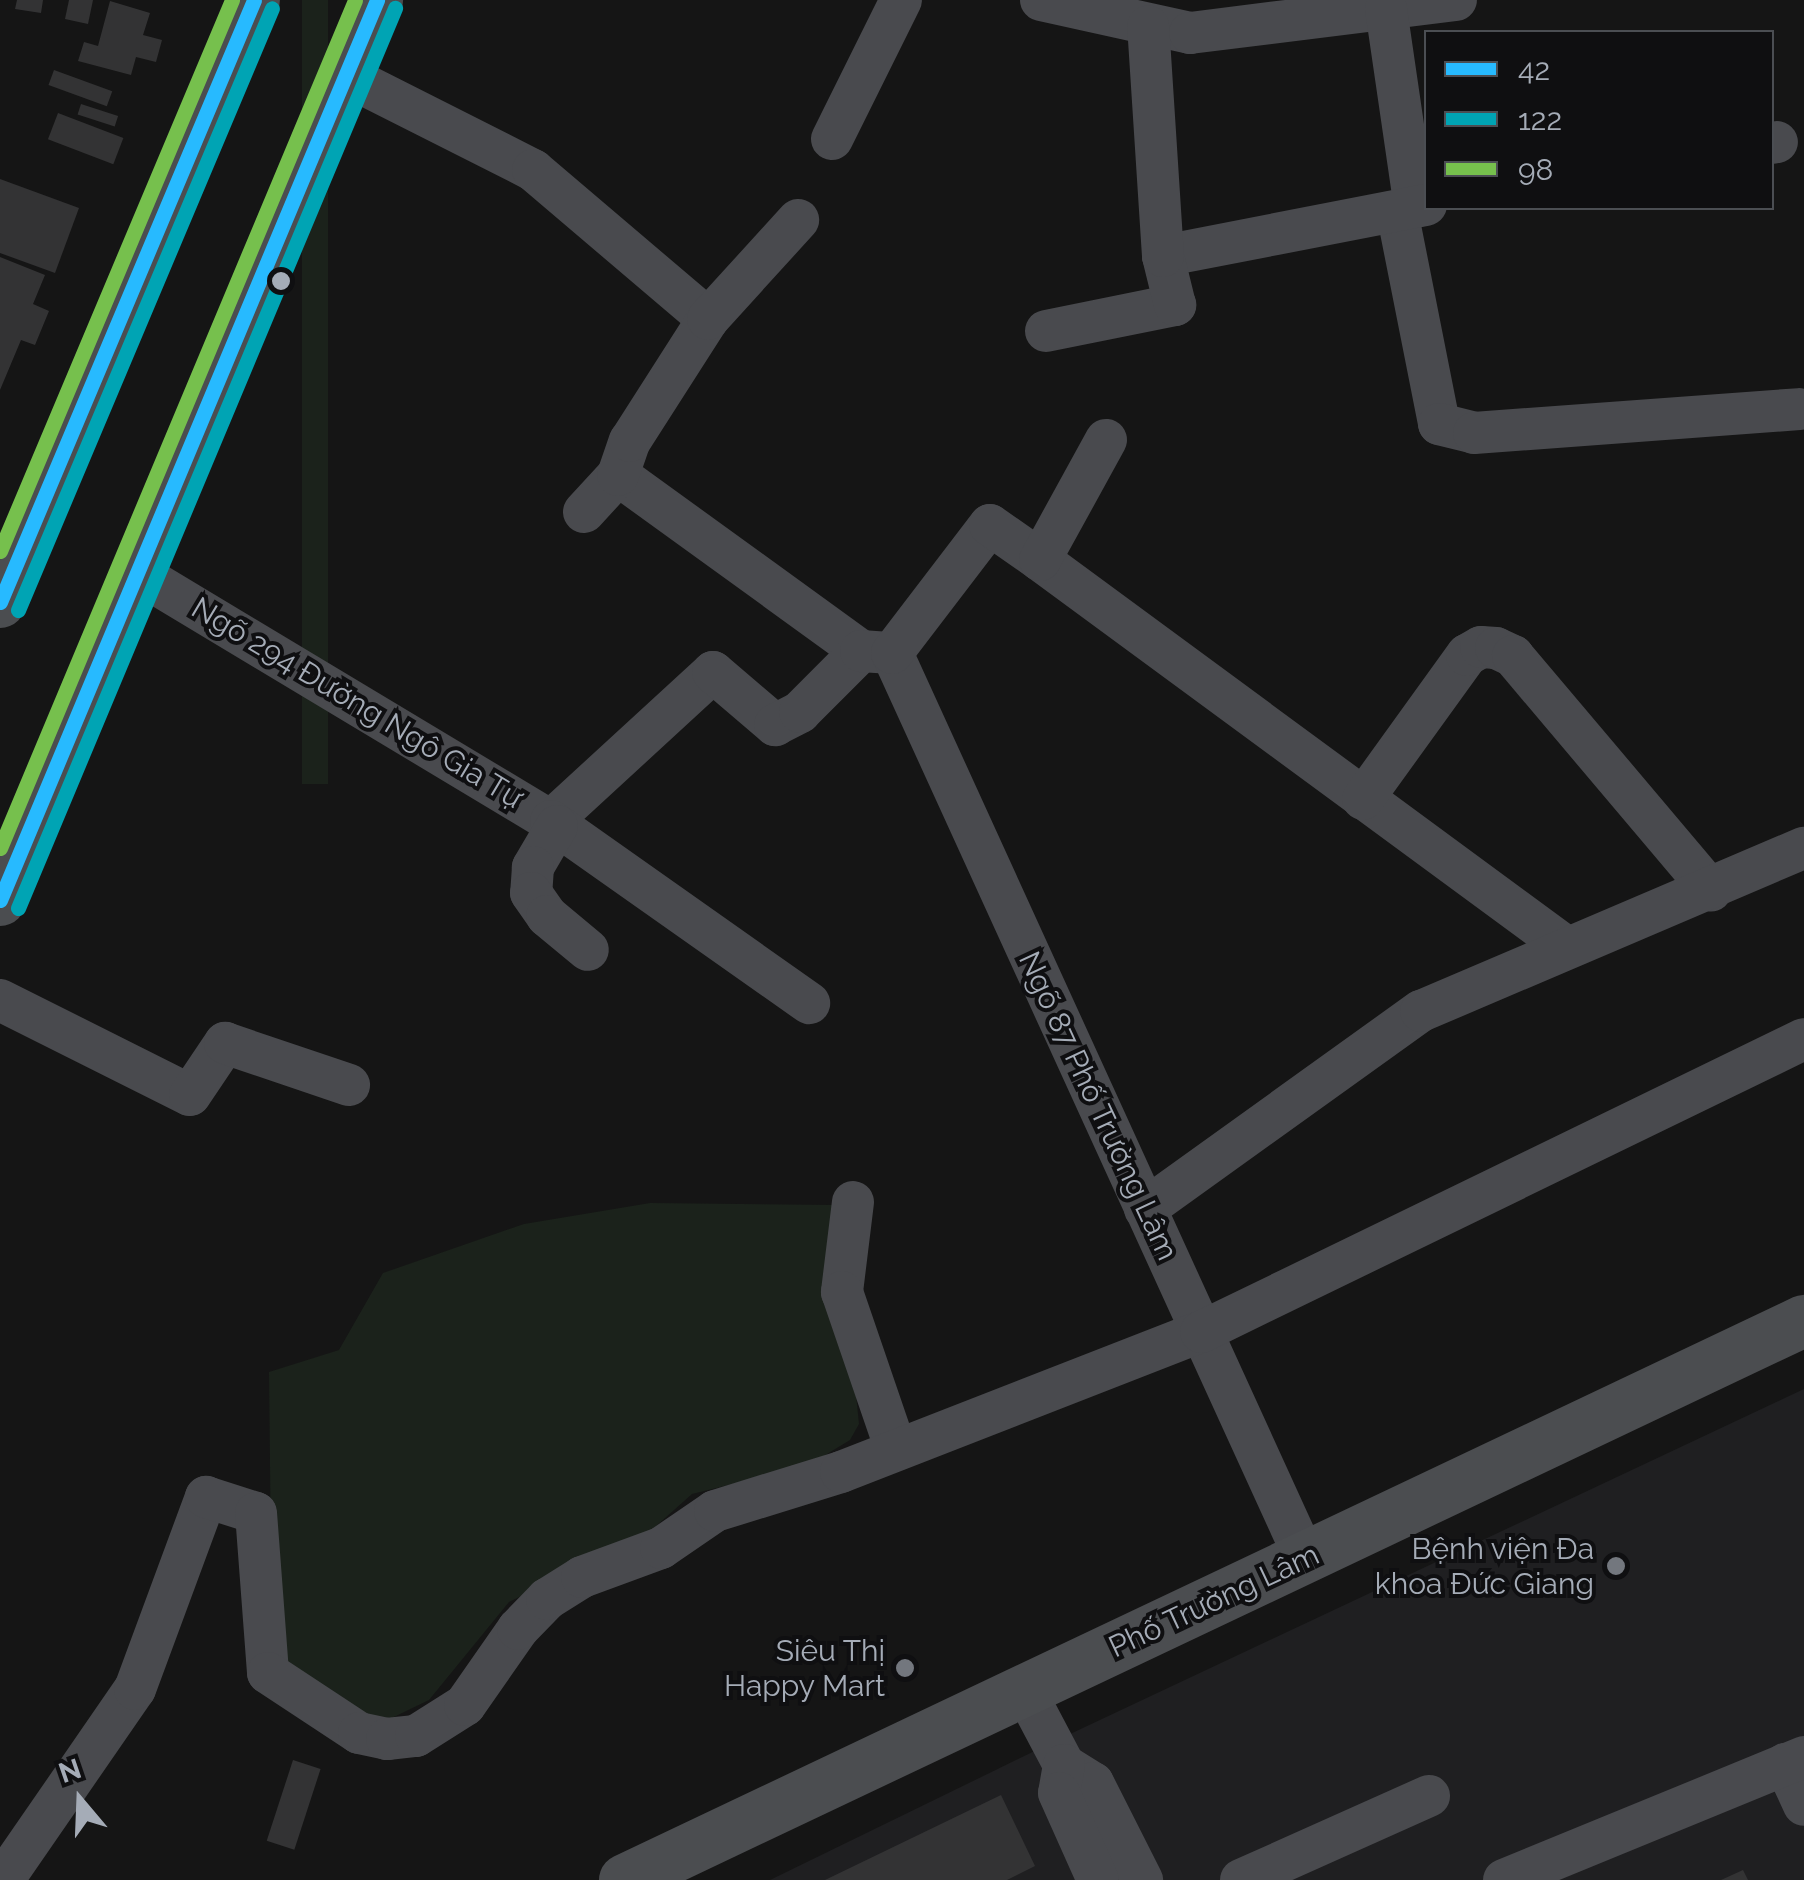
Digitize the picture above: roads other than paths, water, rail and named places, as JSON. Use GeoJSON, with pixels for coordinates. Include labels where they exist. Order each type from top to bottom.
{"type":"FeatureCollection","features":[{"type":"Feature","properties":{"kind":"main road"},"geometry":{"type":"LineString","coordinates":[[0,602],[254,0]]}},
{"type":"Feature","properties":{"kind":"main road"},"geometry":{"type":"LineString","coordinates":[[0,900],[376,0]]}},
{"type":"Feature","properties":{"kind":"main road","name":"Phố Trường Lâm"},"geometry":{"type":"LineString","coordinates":[[629,1879],[1804,1322]]}},
{"type":"Feature","properties":{"kind":"street"},"geometry":{"type":"LineString","coordinates":[[832,139],[901,0]]}},
{"type":"Feature","properties":{"kind":"street"},"geometry":{"type":"LineString","coordinates":[[1041,0],[1190,33],[1456,0]]}},
{"type":"Feature","properties":{"kind":"street"},"geometry":{"type":"LineString","coordinates":[[1386,8],[1439,424],[1474,433],[1799,410]]}},
{"type":"Feature","properties":{"kind":"street"},"geometry":{"type":"LineString","coordinates":[[1046,332],[1175,304],[1164,256],[1148,26]]}},
{"type":"Feature","properties":{"kind":"street"},"geometry":{"type":"LineString","coordinates":[[346,75],[532,170],[708,319]]}},
{"type":"Feature","properties":{"kind":"street"},"geometry":{"type":"LineString","coordinates":[[1164,256],[1413,207]]}},
{"type":"Feature","properties":{"kind":"street"},"geometry":{"type":"LineString","coordinates":[[584,512],[618,475],[630,441],[708,319],[798,220]]}},
{"type":"Feature","properties":{"kind":"street"},"geometry":{"type":"LineString","coordinates":[[1040,560],[1106,440]]}},
{"type":"Feature","properties":{"kind":"street"},"geometry":{"type":"LineString","coordinates":[[618,475],[876,652],[990,526],[1566,947]]}},
{"type":"Feature","properties":{"kind":"street","name":"Ngõ 294 Đường Ngô Gia Tự"},"geometry":{"type":"LineString","coordinates":[[138,573],[554,824],[714,672],[776,725],[800,712],[876,652]]}},
{"type":"Feature","properties":{"kind":"street"},"geometry":{"type":"LineString","coordinates":[[1363,799],[1467,655],[1481,646],[1496,648],[1514,656],[1711,890]]}},
{"type":"Feature","properties":{"kind":"street","name":"Ngõ 87 Phố Trường Lâm"},"geometry":{"type":"LineString","coordinates":[[876,652],[1145,1209],[1305,1558]]}},
{"type":"Feature","properties":{"kind":"street"},"geometry":{"type":"LineString","coordinates":[[588,950],[547,916],[532,893],[533,867],[554,824],[809,1003]]}},
{"type":"Feature","properties":{"kind":"street"},"geometry":{"type":"LineString","coordinates":[[1145,1209],[1421,1010],[1804,848]]}},
{"type":"Feature","properties":{"kind":"street"},"geometry":{"type":"LineString","coordinates":[[0,1000],[190,1094],[226,1043],[349,1085]]}},
{"type":"Feature","properties":{"kind":"street"},"geometry":{"type":"LineString","coordinates":[[3,1880],[135,1689],[206,1498],[256,1514],[268,1673],[339,1722],[386,1739],[443,1724],[464,1706],[518,1629],[547,1599],[582,1577],[661,1548],[715,1511],[896,1450],[1202,1332],[1804,1039]]}},
{"type":"Feature","properties":{"kind":"street"},"geometry":{"type":"LineString","coordinates":[[854,1202],[842,1292],[896,1450]]}},
{"type":"Feature","properties":{"kind":"street"},"geometry":{"type":"LineString","coordinates":[[1025,1690],[1064,1765],[1092,1783],[1142,1880]]}},
{"type":"Feature","properties":{"kind":"street"},"geometry":{"type":"LineString","coordinates":[[1504,1880],[1795,1760],[1804,1806]]}},
{"type":"Feature","properties":{"kind":"street"},"geometry":{"type":"LineString","coordinates":[[1064,1765],[1059,1793],[1098,1880]]}},
{"type":"Feature","properties":{"kind":"street"},"geometry":{"type":"LineString","coordinates":[[1241,1880],[1429,1796]]}},
{"type":"Feature","properties":{"kind":"place","name":"Bệnh viện Đa khoa Đức Giang"},"geometry":{"type":"Point","coordinates":[1616,1566]}},
{"type":"Feature","properties":{"kind":"place","name":"Siêu Thị Happy Mart"},"geometry":{"type":"Point","coordinates":[905,1668]}}]}
